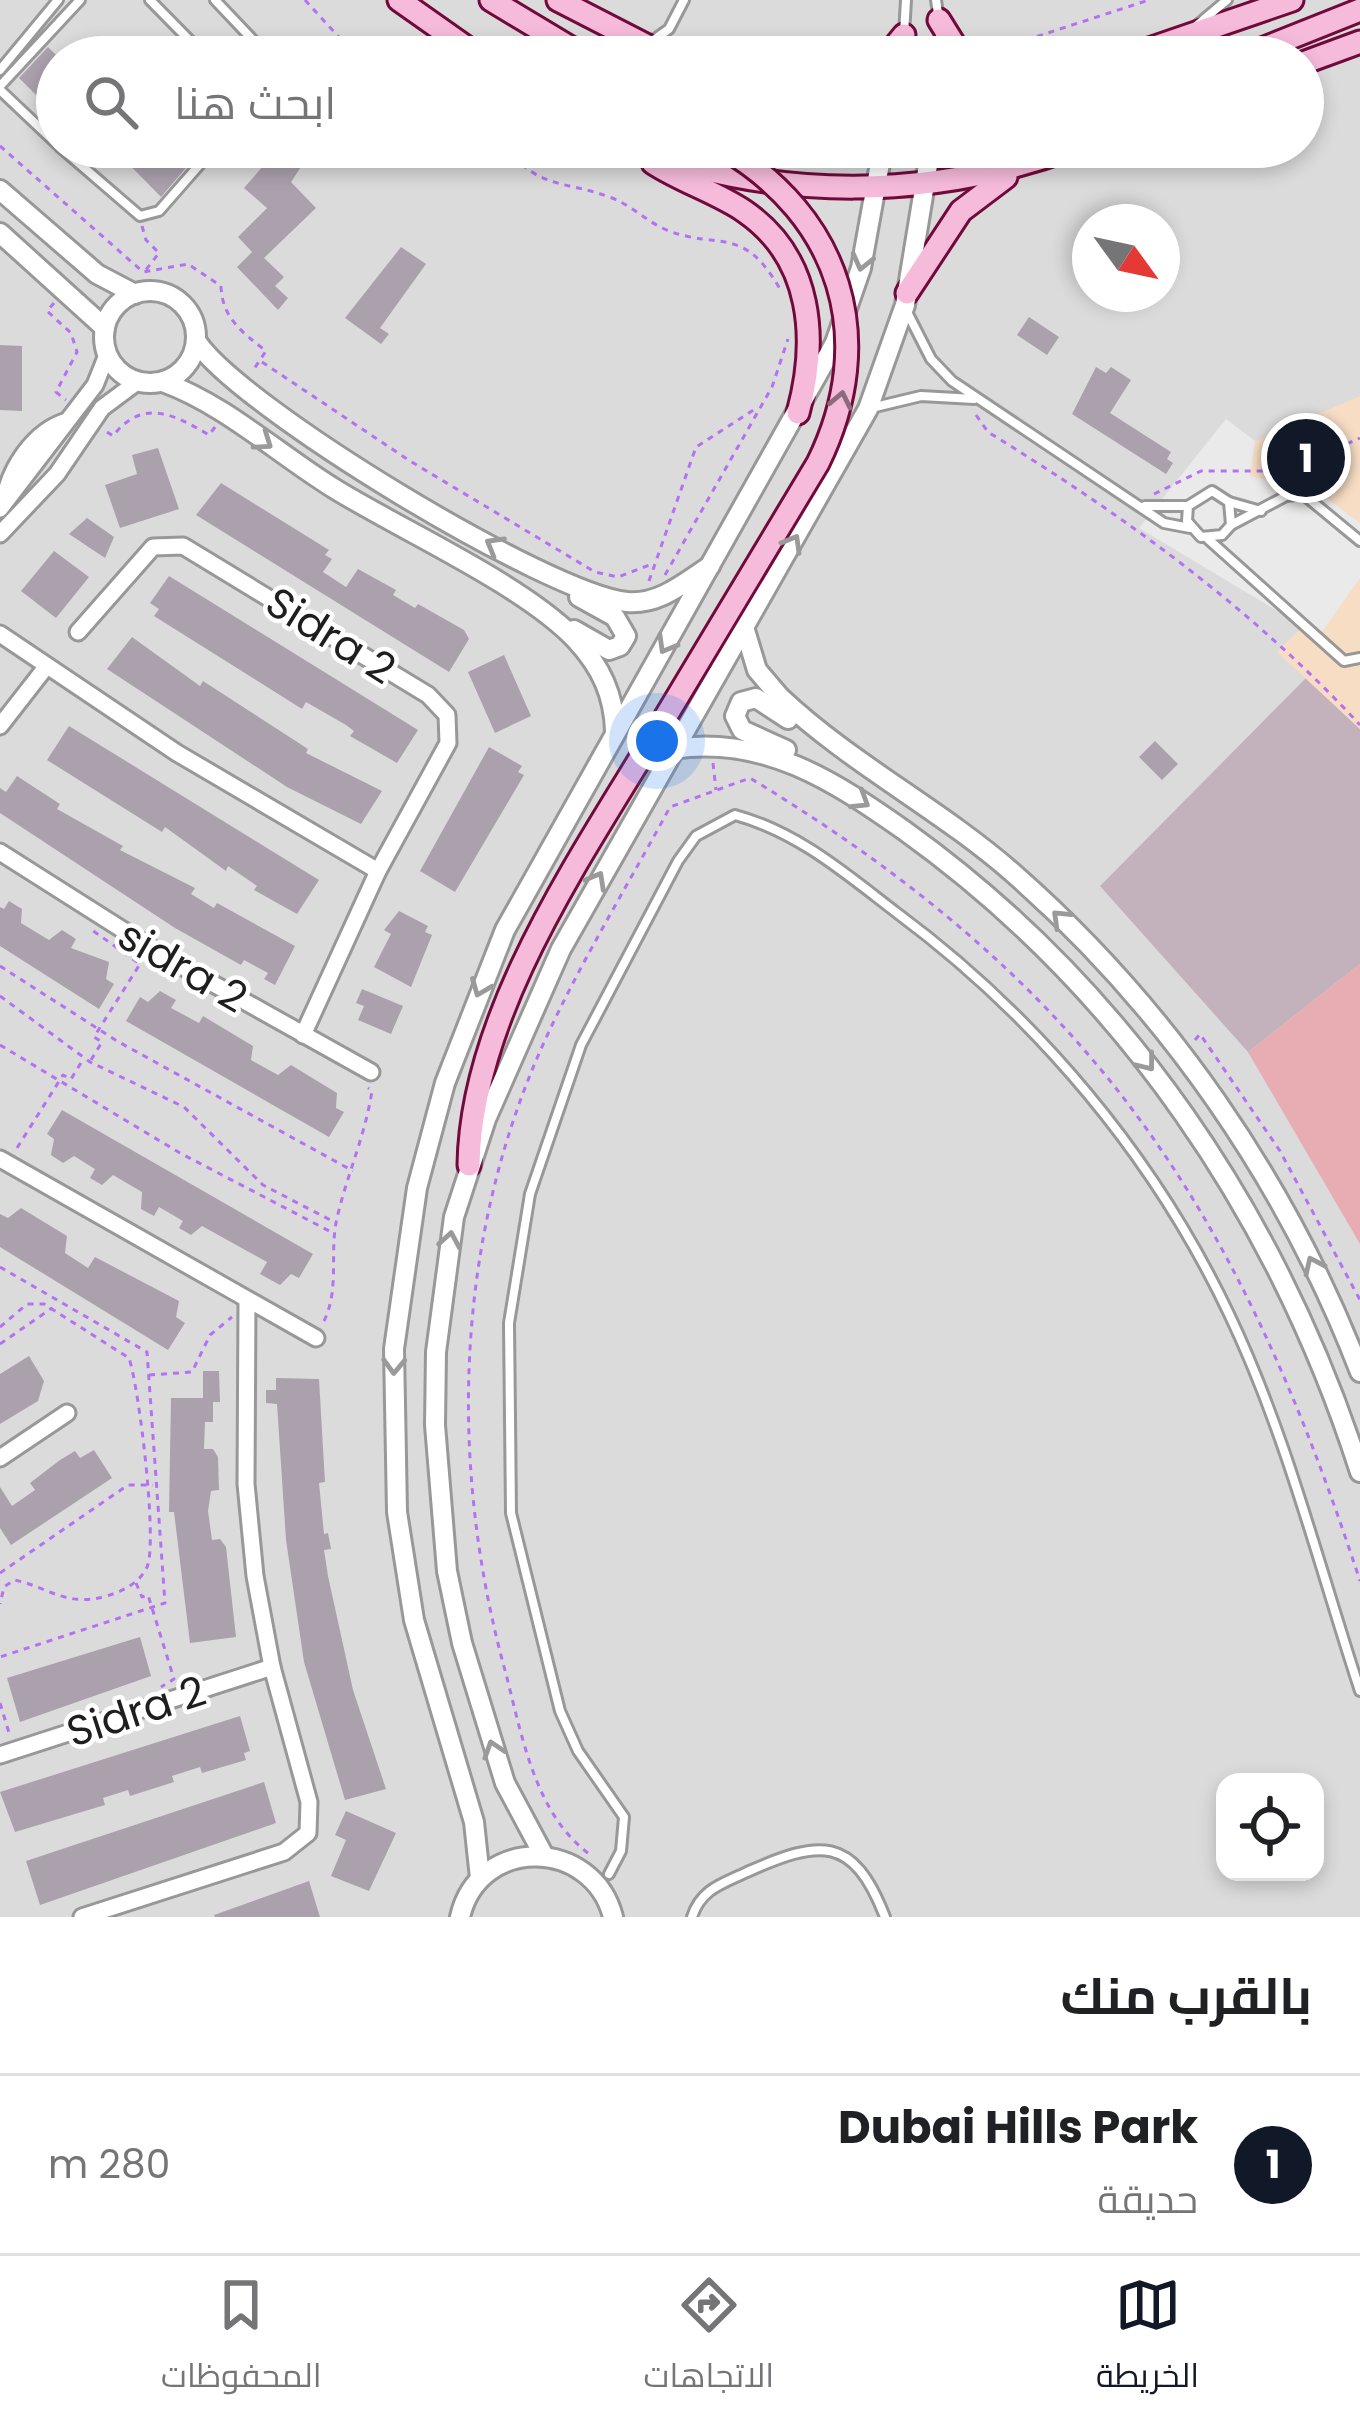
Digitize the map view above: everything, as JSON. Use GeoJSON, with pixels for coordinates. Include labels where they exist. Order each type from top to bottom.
{"type":"FeatureCollection","features":[{"type":"Feature","properties":{"kind":"main road"},"geometry":{"type":"LineString","coordinates":[[399,0],[450,36]]}},
{"type":"Feature","properties":{"kind":"main road"},"geometry":{"type":"LineString","coordinates":[[490,0],[545,36]]}},
{"type":"Feature","properties":{"kind":"main road"},"geometry":{"type":"LineString","coordinates":[[558,0],[625,36]]}},
{"type":"Feature","properties":{"kind":"main road"},"geometry":{"type":"LineString","coordinates":[[1186,36],[1292,0]]}},
{"type":"Feature","properties":{"kind":"main road"},"geometry":{"type":"LineString","coordinates":[[1295,36],[1360,10]]}},
{"type":"Feature","properties":{"kind":"main road"},"geometry":{"type":"LineString","coordinates":[[1324,55],[1360,42]]}},
{"type":"Feature","properties":{"kind":"main road"},"geometry":{"type":"LineString","coordinates":[[664,168],[743,210],[779,245],[800,284],[810,326],[808,370],[798,413]]}},
{"type":"Feature","properties":{"kind":"main road"},"geometry":{"type":"LineString","coordinates":[[708,168],[740,177],[876,188],[926,184],[1004,168]]}},
{"type":"Feature","properties":{"kind":"main road"},"geometry":{"type":"LineString","coordinates":[[469,1165],[472,1108],[511,997],[571,876],[818,463],[838,418],[847,372],[843,303],[818,240],[790,199],[749,168]]}},
{"type":"Feature","properties":{"kind":"main road"},"geometry":{"type":"LineString","coordinates":[[906,299],[961,211],[1021,168]]}},
{"type":"Feature","properties":{"kind":"street"},"geometry":{"type":"LineString","coordinates":[[480,1878],[474,1822],[426,1672],[405,1566],[394,1458],[399,1295],[417,1188],[463,1031],[505,930],[798,413],[850,306],[879,168]]}},
{"type":"Feature","properties":{"kind":"street"},"geometry":{"type":"LineString","coordinates":[[542,1854],[512,1802],[482,1714],[447,1571],[439,1498],[436,1352],[447,1258],[469,1165],[561,949],[868,409],[906,299],[929,168]]}},
{"type":"Feature","properties":{"kind":"street"},"geometry":{"type":"LineString","coordinates":[[0,190],[98,274],[135,293],[172,296],[195,323],[197,342],[186,367],[164,382]]}},
{"type":"Feature","properties":{"kind":"street"},"geometry":{"type":"LineString","coordinates":[[0,233],[105,328]]}},
{"type":"Feature","properties":{"kind":"street"},"geometry":{"type":"LineString","coordinates":[[2,506],[70,420],[107,355],[105,328],[116,307],[135,293]]}},
{"type":"Feature","properties":{"kind":"street"},"geometry":{"type":"LineString","coordinates":[[0,534],[57,474],[102,408],[136,382],[164,382],[210,404],[323,482],[559,624],[609,650],[620,646],[626,636],[615,617],[338,452],[229,377],[197,342]]}},
{"type":"Feature","properties":{"kind":"street"},"geometry":{"type":"LineString","coordinates":[[107,355],[136,382]]}},
{"type":"Feature","properties":{"kind":"street","name":"Sidra 2"},"geometry":{"type":"LineString","coordinates":[[78,632],[153,547],[183,546],[439,703],[447,715],[448,743],[378,872],[303,1035]]}},
{"type":"Feature","properties":{"kind":"street"},"geometry":{"type":"LineString","coordinates":[[563,584],[608,598],[649,601],[713,564]]}},
{"type":"Feature","properties":{"kind":"street"},"geometry":{"type":"LineString","coordinates":[[559,624],[602,675],[610,693],[615,734]]}},
{"type":"Feature","properties":{"kind":"street"},"geometry":{"type":"LineString","coordinates":[[744,627],[767,683],[849,752],[1013,873],[1118,977],[1181,1054],[1261,1166],[1304,1246],[1360,1372]]}},
{"type":"Feature","properties":{"kind":"street"},"geometry":{"type":"LineString","coordinates":[[0,634],[193,763],[378,872]]}},
{"type":"Feature","properties":{"kind":"street"},"geometry":{"type":"LineString","coordinates":[[0,726],[46,667]]}},
{"type":"Feature","properties":{"kind":"street"},"geometry":{"type":"LineString","coordinates":[[849,752],[829,747],[756,698],[741,701],[735,716],[742,730],[807,760],[826,780],[990,897],[1087,991],[1143,1058],[1232,1184],[1275,1261],[1312,1340],[1360,1472]]}},
{"type":"Feature","properties":{"kind":"street"},"geometry":{"type":"LineString","coordinates":[[673,749],[711,743],[742,747],[826,780]]}},
{"type":"Feature","properties":{"kind":"street","name":"sidra 2"},"geometry":{"type":"LineString","coordinates":[[0,852],[100,918],[370,1072]]}},
{"type":"Feature","properties":{"kind":"street"},"geometry":{"type":"LineString","coordinates":[[4,1161],[316,1338]]}},
{"type":"Feature","properties":{"kind":"street"},"geometry":{"type":"LineString","coordinates":[[82,1917],[284,1852],[308,1833],[309,1802],[272,1667],[246,1484],[247,1302]]}},
{"type":"Feature","properties":{"kind":"street"},"geometry":{"type":"LineString","coordinates":[[0,1458],[67,1413]]}},
{"type":"Feature","properties":{"kind":"street","name":"Sidra 2"},"geometry":{"type":"LineString","coordinates":[[8,1753],[272,1667]]}},
{"type":"Feature","properties":{"kind":"street"},"geometry":{"type":"LineString","coordinates":[[460,1917],[480,1878],[498,1864],[542,1854],[569,1861],[592,1877],[613,1917]]}},
{"type":"Feature","properties":{"kind":"lane"},"geometry":{"type":"LineString","coordinates":[[0,70],[58,0]]}},
{"type":"Feature","properties":{"kind":"lane"},"geometry":{"type":"LineString","coordinates":[[47,36],[80,0]]}},
{"type":"Feature","properties":{"kind":"lane"},"geometry":{"type":"LineString","coordinates":[[151,0],[186,36]]}},
{"type":"Feature","properties":{"kind":"lane"},"geometry":{"type":"LineString","coordinates":[[215,0],[249,36]]}},
{"type":"Feature","properties":{"kind":"lane"},"geometry":{"type":"LineString","coordinates":[[659,36],[669,29],[684,0]]}},
{"type":"Feature","properties":{"kind":"lane"},"geometry":{"type":"LineString","coordinates":[[903,36],[905,0]]}},
{"type":"Feature","properties":{"kind":"lane"},"geometry":{"type":"LineString","coordinates":[[1189,35],[1227,0]]}},
{"type":"Feature","properties":{"kind":"lane"},"geometry":{"type":"LineString","coordinates":[[36,48],[0,88],[36,124]]}},
{"type":"Feature","properties":{"kind":"lane"},"geometry":{"type":"LineString","coordinates":[[84,168],[140,216],[159,212],[197,168]]}},
{"type":"Feature","properties":{"kind":"lane"},"geometry":{"type":"LineString","coordinates":[[906,299],[931,358],[976,400],[1164,523],[1190,528],[1208,539],[1344,661],[1360,658]]}},
{"type":"Feature","properties":{"kind":"lane"},"geometry":{"type":"LineString","coordinates":[[868,409],[921,396],[976,400]]}},
{"type":"Feature","properties":{"kind":"lane"},"geometry":{"type":"LineString","coordinates":[[1144,506],[1188,506],[1213,491],[1229,502],[1262,512]]}},
{"type":"Feature","properties":{"kind":"lane"},"geometry":{"type":"LineString","coordinates":[[1208,539],[1286,496],[1303,494],[1358,536]]}},
{"type":"Feature","properties":{"kind":"lane"},"geometry":{"type":"LineString","coordinates":[[1229,502],[1232,525]]}},
{"type":"Feature","properties":{"kind":"lane"},"geometry":{"type":"LineString","coordinates":[[1188,506],[1190,528]]}},
{"type":"Feature","properties":{"kind":"lane"},"geometry":{"type":"LineString","coordinates":[[609,1874],[621,1851],[624,1817],[578,1751],[560,1711],[511,1513],[508,1323],[530,1194],[581,1046],[678,861],[697,836],[735,815],[805,844],[938,944],[1027,1024],[1159,1185],[1232,1319],[1290,1473],[1360,1691]]}},
{"type":"Feature","properties":{"kind":"lane"},"geometry":{"type":"LineString","coordinates":[[692,1917],[705,1891],[800,1848],[818,1848],[865,1871],[885,1917]]}},
{"type":"Feature","properties":{"kind":"path"},"geometry":{"type":"LineString","coordinates":[[305,0],[338,36]]}},
{"type":"Feature","properties":{"kind":"path"},"geometry":{"type":"LineString","coordinates":[[1040,36],[1149,0]]}},
{"type":"Feature","properties":{"kind":"path"},"geometry":{"type":"LineString","coordinates":[[0,146],[143,272]]}},
{"type":"Feature","properties":{"kind":"path"},"geometry":{"type":"LineString","coordinates":[[525,168],[554,185],[615,199],[666,230],[733,243],[762,263],[785,304]]}},
{"type":"Feature","properties":{"kind":"path"},"geometry":{"type":"LineString","coordinates":[[140,216],[146,240],[159,253],[143,272]]}},
{"type":"Feature","properties":{"kind":"path"},"geometry":{"type":"LineString","coordinates":[[143,272],[188,264],[221,286],[222,306],[233,323],[266,351],[260,361],[576,561],[618,578],[652,564]]}},
{"type":"Feature","properties":{"kind":"path"},"geometry":{"type":"LineString","coordinates":[[649,601],[762,405],[789,334]]}},
{"type":"Feature","properties":{"kind":"path"},"geometry":{"type":"LineString","coordinates":[[976,400],[980,423],[988,432],[1168,551],[1302,667],[1360,725]]}},
{"type":"Feature","properties":{"kind":"path"},"geometry":{"type":"LineString","coordinates":[[649,601],[652,564],[696,447],[762,405]]}},
{"type":"Feature","properties":{"kind":"path"},"geometry":{"type":"LineString","coordinates":[[1144,506],[1184,475],[1287,472],[1360,438]]}},
{"type":"Feature","properties":{"kind":"path"},"geometry":{"type":"LineString","coordinates":[[609,1874],[569,1837],[544,1799],[498,1647],[472,1500],[469,1352],[478,1268],[513,1122],[556,1016],[670,807],[750,778],[916,889],[997,957],[1090,1052],[1181,1177],[1242,1280],[1308,1436],[1360,1581]]}},
{"type":"Feature","properties":{"kind":"path"},"geometry":{"type":"LineString","coordinates":[[4,1161],[63,1075],[71,1079],[102,1042],[94,1037],[140,964],[92,931],[100,918]]}},
{"type":"Feature","properties":{"kind":"path"},"geometry":{"type":"LineString","coordinates":[[0,966],[98,1029],[353,1171]]}},
{"type":"Feature","properties":{"kind":"path"},"geometry":{"type":"LineString","coordinates":[[0,996],[87,1060],[184,1107],[263,1185],[336,1222]]}},
{"type":"Feature","properties":{"kind":"path"},"geometry":{"type":"LineString","coordinates":[[1181,1054],[1200,1034],[1280,1150],[1360,1300]]}},
{"type":"Feature","properties":{"kind":"path"},"geometry":{"type":"LineString","coordinates":[[0,1045],[180,1154],[335,1234]]}},
{"type":"Feature","properties":{"kind":"path"},"geometry":{"type":"LineString","coordinates":[[316,1338],[333,1299],[336,1222],[366,1130],[372,1091],[364,1086],[370,1072]]}},
{"type":"Feature","properties":{"kind":"path"},"geometry":{"type":"LineString","coordinates":[[0,1267],[147,1352],[165,1603],[0,1657]]}},
{"type":"Feature","properties":{"kind":"path"},"geometry":{"type":"LineString","coordinates":[[0,1344],[57,1300]]}},
{"type":"Feature","properties":{"kind":"path"},"geometry":{"type":"LineString","coordinates":[[148,1376],[157,1371],[180,1376],[192,1372],[210,1335],[247,1302]]}},
{"type":"Feature","properties":{"kind":"path"},"geometry":{"type":"LineString","coordinates":[[0,1327],[27,1304],[52,1308],[129,1358],[147,1481],[150,1560],[135,1582],[112,1594],[74,1600],[14,1580],[4,1587],[0,1604]]}},
{"type":"Feature","properties":{"kind":"path"},"geometry":{"type":"LineString","coordinates":[[0,1573],[128,1485],[153,1484]]}},
{"type":"Feature","properties":{"kind":"path"},"geometry":{"type":"LineString","coordinates":[[135,1582],[153,1607],[174,1679],[160,1684],[165,1701]]}},
{"type":"Feature","properties":{"kind":"path"},"geometry":{"type":"LineString","coordinates":[[0,1703],[8,1753]]}},
{"type":"Feature","properties":{"kind":"shaded area"},"geometry":{"type":"Polygon","coordinates":[[[0,0],[1360,0],[1360,1917],[0,1917],[0,0]]]}},
{"type":"Feature","properties":{"kind":"shaded area"},"geometry":{"type":"Polygon","coordinates":[[[1360,396],[1360,523],[1319,492],[1249,476],[1255,441],[1360,396]]]}},
{"type":"Feature","properties":{"kind":"shaded area"},"geometry":{"type":"Polygon","coordinates":[[[1226,419],[1255,441],[1250,476],[1319,492],[1360,523],[1360,578],[1319,636],[1139,528],[1226,419]]]}},
{"type":"Feature","properties":{"kind":"shaded area"},"geometry":{"type":"Polygon","coordinates":[[[1360,568],[1360,729],[1277,652],[1360,568]]]}},
{"type":"Feature","properties":{"kind":"shaded area"},"geometry":{"type":"Polygon","coordinates":[[[1306,678],[1360,729],[1360,964],[1248,1052],[1100,886],[1306,678]]]}},
{"type":"Feature","properties":{"kind":"shaded area"},"geometry":{"type":"Polygon","coordinates":[[[1360,964],[1360,1244],[1248,1052],[1360,964]]]}},
{"type":"Feature","properties":{"kind":"building"},"geometry":{"type":"Polygon","coordinates":[[[36,60],[36,95],[19,78],[36,60]]]}},
{"type":"Feature","properties":{"kind":"building"},"geometry":{"type":"Polygon","coordinates":[[[133,168],[186,168],[161,197],[133,168]]]}},
{"type":"Feature","properties":{"kind":"building"},"geometry":{"type":"Polygon","coordinates":[[[261,168],[300,168],[291,182],[316,208],[264,258],[284,277],[275,286],[288,298],[278,310],[237,267],[252,252],[238,237],[267,208],[244,188],[261,168]]]}},
{"type":"Feature","properties":{"kind":"building"},"geometry":{"type":"Polygon","coordinates":[[[401,247],[426,264],[380,328],[389,334],[381,344],[345,318],[401,247]]]}},
{"type":"Feature","properties":{"kind":"building"},"geometry":{"type":"Polygon","coordinates":[[[1029,317],[1059,337],[1047,355],[1017,335],[1029,317]]]}},
{"type":"Feature","properties":{"kind":"building"},"geometry":{"type":"Polygon","coordinates":[[[0,345],[22,346],[22,411],[0,410],[0,345]]]}},
{"type":"Feature","properties":{"kind":"building"},"geometry":{"type":"Polygon","coordinates":[[[1096,367],[1106,373],[1111,367],[1131,380],[1110,413],[1171,452],[1167,459],[1173,463],[1166,474],[1072,414],[1096,367]]]}},
{"type":"Feature","properties":{"kind":"building"},"geometry":{"type":"Polygon","coordinates":[[[158,448],[179,509],[120,528],[105,485],[137,474],[132,455],[158,448]]]}},
{"type":"Feature","properties":{"kind":"building"},"geometry":{"type":"Polygon","coordinates":[[[221,483],[329,550],[325,555],[332,559],[323,572],[346,587],[358,569],[396,590],[393,595],[415,608],[418,604],[464,630],[469,639],[449,672],[196,515],[221,483]]]}},
{"type":"Feature","properties":{"kind":"building"},"geometry":{"type":"Polygon","coordinates":[[[87,518],[114,537],[105,558],[69,534],[87,518]]]}},
{"type":"Feature","properties":{"kind":"building"},"geometry":{"type":"Polygon","coordinates":[[[54,551],[89,577],[56,618],[21,591],[54,551]]]}},
{"type":"Feature","properties":{"kind":"building"},"geometry":{"type":"Polygon","coordinates":[[[169,576],[418,730],[397,763],[350,736],[354,731],[346,725],[306,702],[302,709],[154,616],[159,609],[150,603],[169,576]]]}},
{"type":"Feature","properties":{"kind":"building"},"geometry":{"type":"Polygon","coordinates":[[[132,637],[200,686],[203,681],[308,749],[306,753],[382,791],[361,824],[287,787],[107,669],[132,637]]]}},
{"type":"Feature","properties":{"kind":"building"},"geometry":{"type":"Polygon","coordinates":[[[504,655],[531,716],[495,733],[468,672],[504,655]]]}},
{"type":"Feature","properties":{"kind":"building"},"geometry":{"type":"Polygon","coordinates":[[[69,726],[319,880],[297,914],[254,890],[257,886],[228,866],[226,871],[165,827],[162,832],[47,760],[69,726]]]}},
{"type":"Feature","properties":{"kind":"building"},"geometry":{"type":"Polygon","coordinates":[[[1155,741],[1178,764],[1162,780],[1139,757],[1155,741]]]}},
{"type":"Feature","properties":{"kind":"building"},"geometry":{"type":"Polygon","coordinates":[[[489,747],[522,766],[518,772],[524,775],[455,892],[420,871],[489,747]]]}},
{"type":"Feature","properties":{"kind":"building"},"geometry":{"type":"Polygon","coordinates":[[[17,776],[60,804],[57,809],[123,846],[120,850],[195,888],[191,894],[295,946],[275,985],[264,979],[268,973],[244,960],[241,965],[175,928],[0,813],[0,788],[6,792],[17,776]]]}},
{"type":"Feature","properties":{"kind":"building"},"geometry":{"type":"Polygon","coordinates":[[[9,901],[22,909],[21,923],[49,940],[62,930],[76,939],[71,948],[109,962],[106,979],[114,984],[99,1009],[0,946],[0,907],[4,909],[9,901]]]}},
{"type":"Feature","properties":{"kind":"building"},"geometry":{"type":"Polygon","coordinates":[[[399,911],[428,926],[425,932],[432,935],[411,987],[374,967],[391,934],[384,930],[399,911]]]}},
{"type":"Feature","properties":{"kind":"building"},"geometry":{"type":"Polygon","coordinates":[[[362,989],[403,1006],[391,1034],[358,1020],[364,1006],[356,1003],[362,989]]]}},
{"type":"Feature","properties":{"kind":"building"},"geometry":{"type":"Polygon","coordinates":[[[160,991],[176,1000],[171,1008],[199,1023],[203,1016],[253,1046],[251,1060],[278,1075],[291,1065],[337,1093],[336,1108],[344,1112],[329,1137],[126,1021],[140,997],[148,1002],[160,991]]]}},
{"type":"Feature","properties":{"kind":"building"},"geometry":{"type":"Polygon","coordinates":[[[62,1110],[313,1254],[299,1278],[291,1274],[280,1285],[260,1274],[267,1262],[202,1226],[191,1235],[179,1228],[183,1221],[159,1207],[154,1216],[141,1209],[142,1192],[113,1175],[102,1185],[90,1178],[95,1169],[74,1156],[63,1163],[51,1155],[54,1139],[47,1134],[62,1110]]]}},
{"type":"Feature","properties":{"kind":"building"},"geometry":{"type":"Polygon","coordinates":[[[21,1208],[67,1236],[65,1253],[88,1268],[95,1257],[179,1301],[176,1317],[185,1323],[168,1350],[0,1247],[0,1214],[8,1218],[21,1208]]]}},
{"type":"Feature","properties":{"kind":"building"},"geometry":{"type":"Polygon","coordinates":[[[29,1356],[44,1381],[38,1401],[0,1424],[0,1374],[29,1356]]]}},
{"type":"Feature","properties":{"kind":"building"},"geometry":{"type":"Polygon","coordinates":[[[203,1371],[219,1371],[220,1402],[213,1402],[213,1422],[205,1422],[204,1449],[213,1449],[218,1457],[219,1490],[211,1491],[208,1511],[212,1540],[220,1539],[226,1547],[236,1637],[190,1643],[174,1512],[169,1512],[171,1398],[203,1398],[203,1371]]]}},
{"type":"Feature","properties":{"kind":"building"},"geometry":{"type":"Polygon","coordinates":[[[276,1378],[319,1379],[325,1482],[319,1483],[324,1534],[328,1533],[331,1549],[324,1550],[328,1576],[353,1690],[386,1789],[345,1800],[304,1662],[286,1540],[277,1404],[266,1403],[266,1390],[276,1390],[276,1378]]]}},
{"type":"Feature","properties":{"kind":"building"},"geometry":{"type":"Polygon","coordinates":[[[94,1450],[112,1478],[11,1545],[0,1528],[0,1487],[12,1506],[35,1490],[30,1483],[60,1460],[75,1451],[80,1458],[94,1450]]]}},
{"type":"Feature","properties":{"kind":"building"},"geometry":{"type":"Polygon","coordinates":[[[140,1637],[151,1676],[20,1722],[7,1678],[140,1637]]]}},
{"type":"Feature","properties":{"kind":"building"},"geometry":{"type":"Polygon","coordinates":[[[240,1716],[250,1751],[244,1753],[246,1760],[202,1773],[200,1767],[172,1776],[174,1782],[130,1796],[128,1790],[103,1798],[105,1805],[15,1832],[0,1792],[240,1716]]]}},
{"type":"Feature","properties":{"kind":"building"},"geometry":{"type":"Polygon","coordinates":[[[264,1782],[276,1823],[40,1905],[26,1861],[264,1782]]]}},
{"type":"Feature","properties":{"kind":"building"},"geometry":{"type":"Polygon","coordinates":[[[346,1811],[396,1833],[369,1891],[331,1876],[346,1840],[335,1835],[346,1811]]]}},
{"type":"Feature","properties":{"kind":"building"},"geometry":{"type":"Polygon","coordinates":[[[309,1881],[320,1917],[214,1915],[309,1881]]]}},
{"type":"Feature","properties":{"kind":"place","name":"Dubai Hills Park"},"geometry":{"type":"Point","coordinates":[1306,458]}}]}
